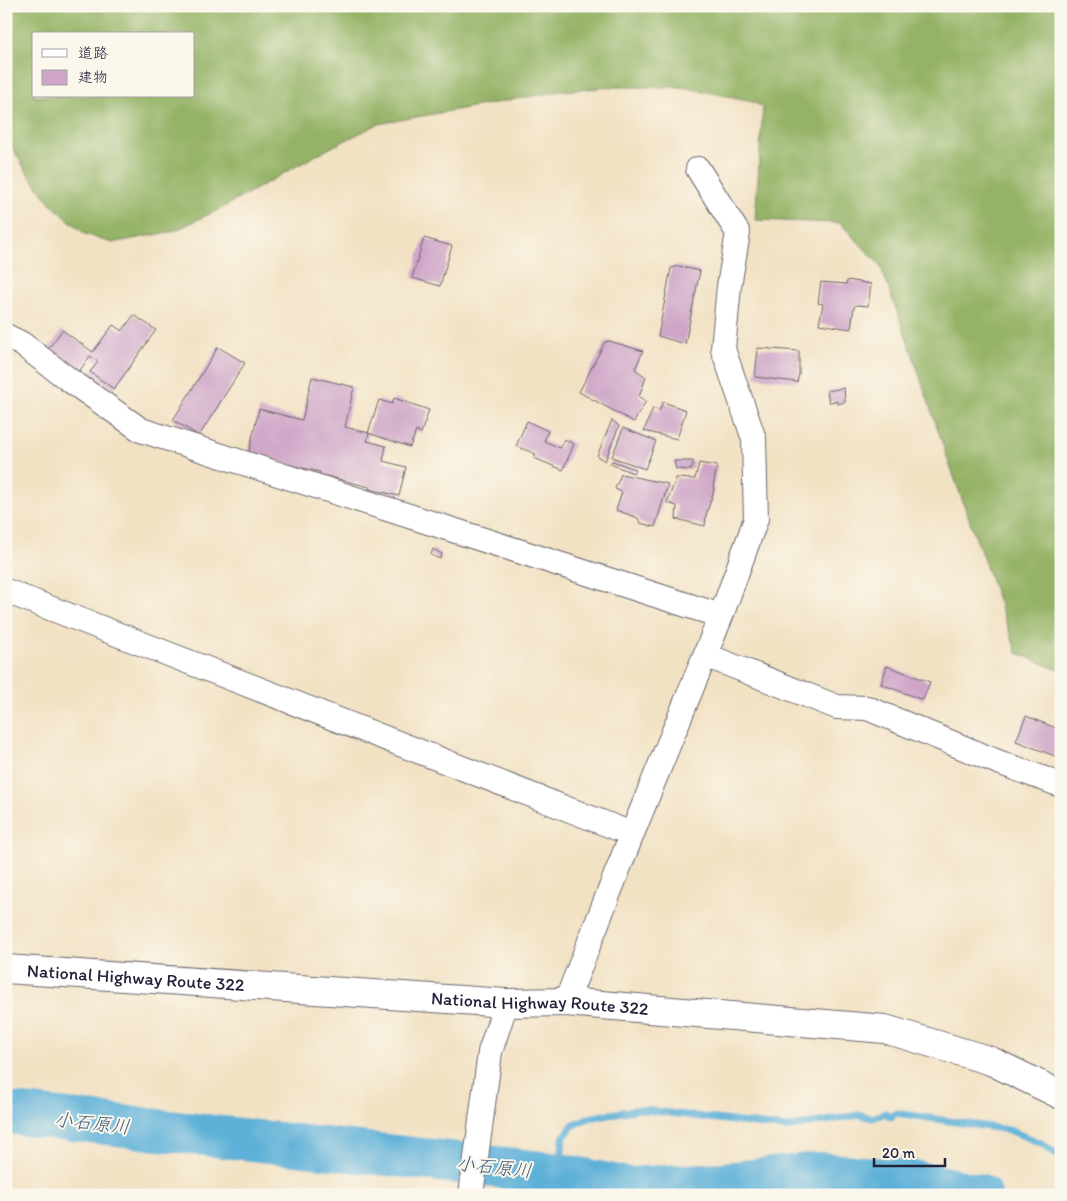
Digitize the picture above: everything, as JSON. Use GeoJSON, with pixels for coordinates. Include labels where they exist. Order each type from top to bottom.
{"type":"FeatureCollection","features":[{"type":"Feature","properties":{"kind":"highway","name":"National Highway Route 322"},"geometry":{"type":"LineString","coordinates":[[6,969],[506,1003],[566,1002],[885,1029],[991,1061],[1061,1095]]}},
{"type":"Feature","properties":{"kind":"street"},"geometry":{"type":"LineString","coordinates":[[566,1002],[632,834],[722,616],[756,520],[754,439],[723,349],[729,286],[738,233],[698,169]]}},
{"type":"Feature","properties":{"kind":"street"},"geometry":{"type":"LineString","coordinates":[[6,336],[22,344],[141,430],[722,616]]}},
{"type":"Feature","properties":{"kind":"street"},"geometry":{"type":"LineString","coordinates":[[6,591],[632,834]]}},
{"type":"Feature","properties":{"kind":"street"},"geometry":{"type":"LineString","coordinates":[[705,655],[837,707],[867,708],[998,762],[1061,785]]}},
{"type":"Feature","properties":{"kind":"street"},"geometry":{"type":"LineString","coordinates":[[471,1195],[490,1052],[506,1003]]}},
{"type":"Feature","properties":{"kind":"green space"},"geometry":{"type":"Polygon","coordinates":[[[6,6],[1061,6],[1061,671],[1017,653],[880,265],[840,223],[755,220],[763,107],[748,100],[682,87],[613,87],[561,91],[378,124],[320,153],[222,208],[174,231],[112,243],[85,234],[52,205],[28,174],[6,137],[6,6]]]}},
{"type":"Feature","properties":{"kind":"building"},"geometry":{"type":"Polygon","coordinates":[[[424,238],[452,246],[440,286],[412,278],[424,238]]]}},
{"type":"Feature","properties":{"kind":"building"},"geometry":{"type":"Polygon","coordinates":[[[678,266],[700,271],[685,344],[658,336],[671,268],[678,266]]]}},
{"type":"Feature","properties":{"kind":"building"},"geometry":{"type":"Polygon","coordinates":[[[848,280],[871,284],[868,306],[857,305],[854,307],[851,329],[819,324],[823,304],[818,303],[821,282],[846,284],[848,280]]]}},
{"type":"Feature","properties":{"kind":"building"},"geometry":{"type":"Polygon","coordinates":[[[134,315],[156,330],[114,389],[90,372],[98,362],[90,356],[78,373],[47,351],[62,330],[93,352],[113,325],[122,331],[134,315]]]}},
{"type":"Feature","properties":{"kind":"building"},"geometry":{"type":"Polygon","coordinates":[[[609,341],[643,351],[635,369],[646,377],[639,397],[646,401],[634,422],[579,392],[605,342],[609,341]]]}},
{"type":"Feature","properties":{"kind":"building"},"geometry":{"type":"Polygon","coordinates":[[[218,347],[245,363],[199,436],[173,420],[218,347]]]}},
{"type":"Feature","properties":{"kind":"building"},"geometry":{"type":"Polygon","coordinates":[[[758,348],[799,351],[797,382],[755,377],[758,348]]]}},
{"type":"Feature","properties":{"kind":"building"},"geometry":{"type":"Polygon","coordinates":[[[312,377],[354,387],[345,427],[369,433],[367,441],[386,446],[383,461],[406,467],[399,496],[319,474],[320,472],[248,455],[259,409],[302,420],[312,377]]]}},
{"type":"Feature","properties":{"kind":"building"},"geometry":{"type":"Polygon","coordinates":[[[844,388],[845,402],[837,404],[837,401],[829,402],[827,391],[844,388]]]}},
{"type":"Feature","properties":{"kind":"building"},"geometry":{"type":"Polygon","coordinates":[[[394,398],[429,410],[421,433],[416,431],[410,447],[368,433],[379,400],[392,404],[394,398]]]}},
{"type":"Feature","properties":{"kind":"building"},"geometry":{"type":"Polygon","coordinates":[[[663,402],[686,410],[677,439],[644,431],[653,408],[659,411],[663,402]]]}},
{"type":"Feature","properties":{"kind":"building"},"geometry":{"type":"Polygon","coordinates":[[[612,420],[619,426],[605,461],[597,456],[612,420]]]}},
{"type":"Feature","properties":{"kind":"building"},"geometry":{"type":"Polygon","coordinates":[[[527,421],[548,431],[544,441],[560,448],[564,439],[574,444],[563,470],[534,458],[536,454],[516,446],[527,421]]]}},
{"type":"Feature","properties":{"kind":"building"},"geometry":{"type":"Polygon","coordinates":[[[623,428],[656,441],[645,469],[612,457],[623,428]]]}},
{"type":"Feature","properties":{"kind":"building"},"geometry":{"type":"Polygon","coordinates":[[[612,461],[636,469],[633,473],[610,464],[612,461]]]}},
{"type":"Feature","properties":{"kind":"building"},"geometry":{"type":"Polygon","coordinates":[[[674,461],[693,461],[693,465],[691,470],[676,469],[674,461]]]}},
{"type":"Feature","properties":{"kind":"building"},"geometry":{"type":"Polygon","coordinates":[[[699,463],[717,466],[714,490],[706,515],[705,526],[676,519],[677,506],[667,503],[676,478],[695,479],[699,463]]]}},
{"type":"Feature","properties":{"kind":"building"},"geometry":{"type":"Polygon","coordinates":[[[621,474],[668,484],[655,527],[640,523],[638,518],[616,510],[622,492],[615,489],[621,474]]]}},
{"type":"Feature","properties":{"kind":"building"},"geometry":{"type":"Polygon","coordinates":[[[433,549],[442,554],[440,559],[431,555],[433,549]]]}},
{"type":"Feature","properties":{"kind":"building"},"geometry":{"type":"Polygon","coordinates":[[[887,666],[930,682],[923,700],[881,684],[887,666]]]}},
{"type":"Feature","properties":{"kind":"building"},"geometry":{"type":"Polygon","coordinates":[[[1026,716],[1061,730],[1060,758],[1016,741],[1026,716]]]}},
{"type":"Feature","properties":{"kind":"waterway"},"geometry":{"type":"LineString","coordinates":[[560,1174],[563,1138],[573,1125],[588,1118],[639,1109],[786,1128],[858,1115],[873,1118],[885,1113],[891,1117],[896,1113],[1009,1130],[1043,1144],[1061,1158]]}},
{"type":"Feature","properties":{"kind":"waterway","name":"小石原川"},"geometry":{"type":"LineString","coordinates":[[6,1113],[560,1174],[628,1188],[725,1183],[819,1173],[919,1182],[981,1195]]}}]}
